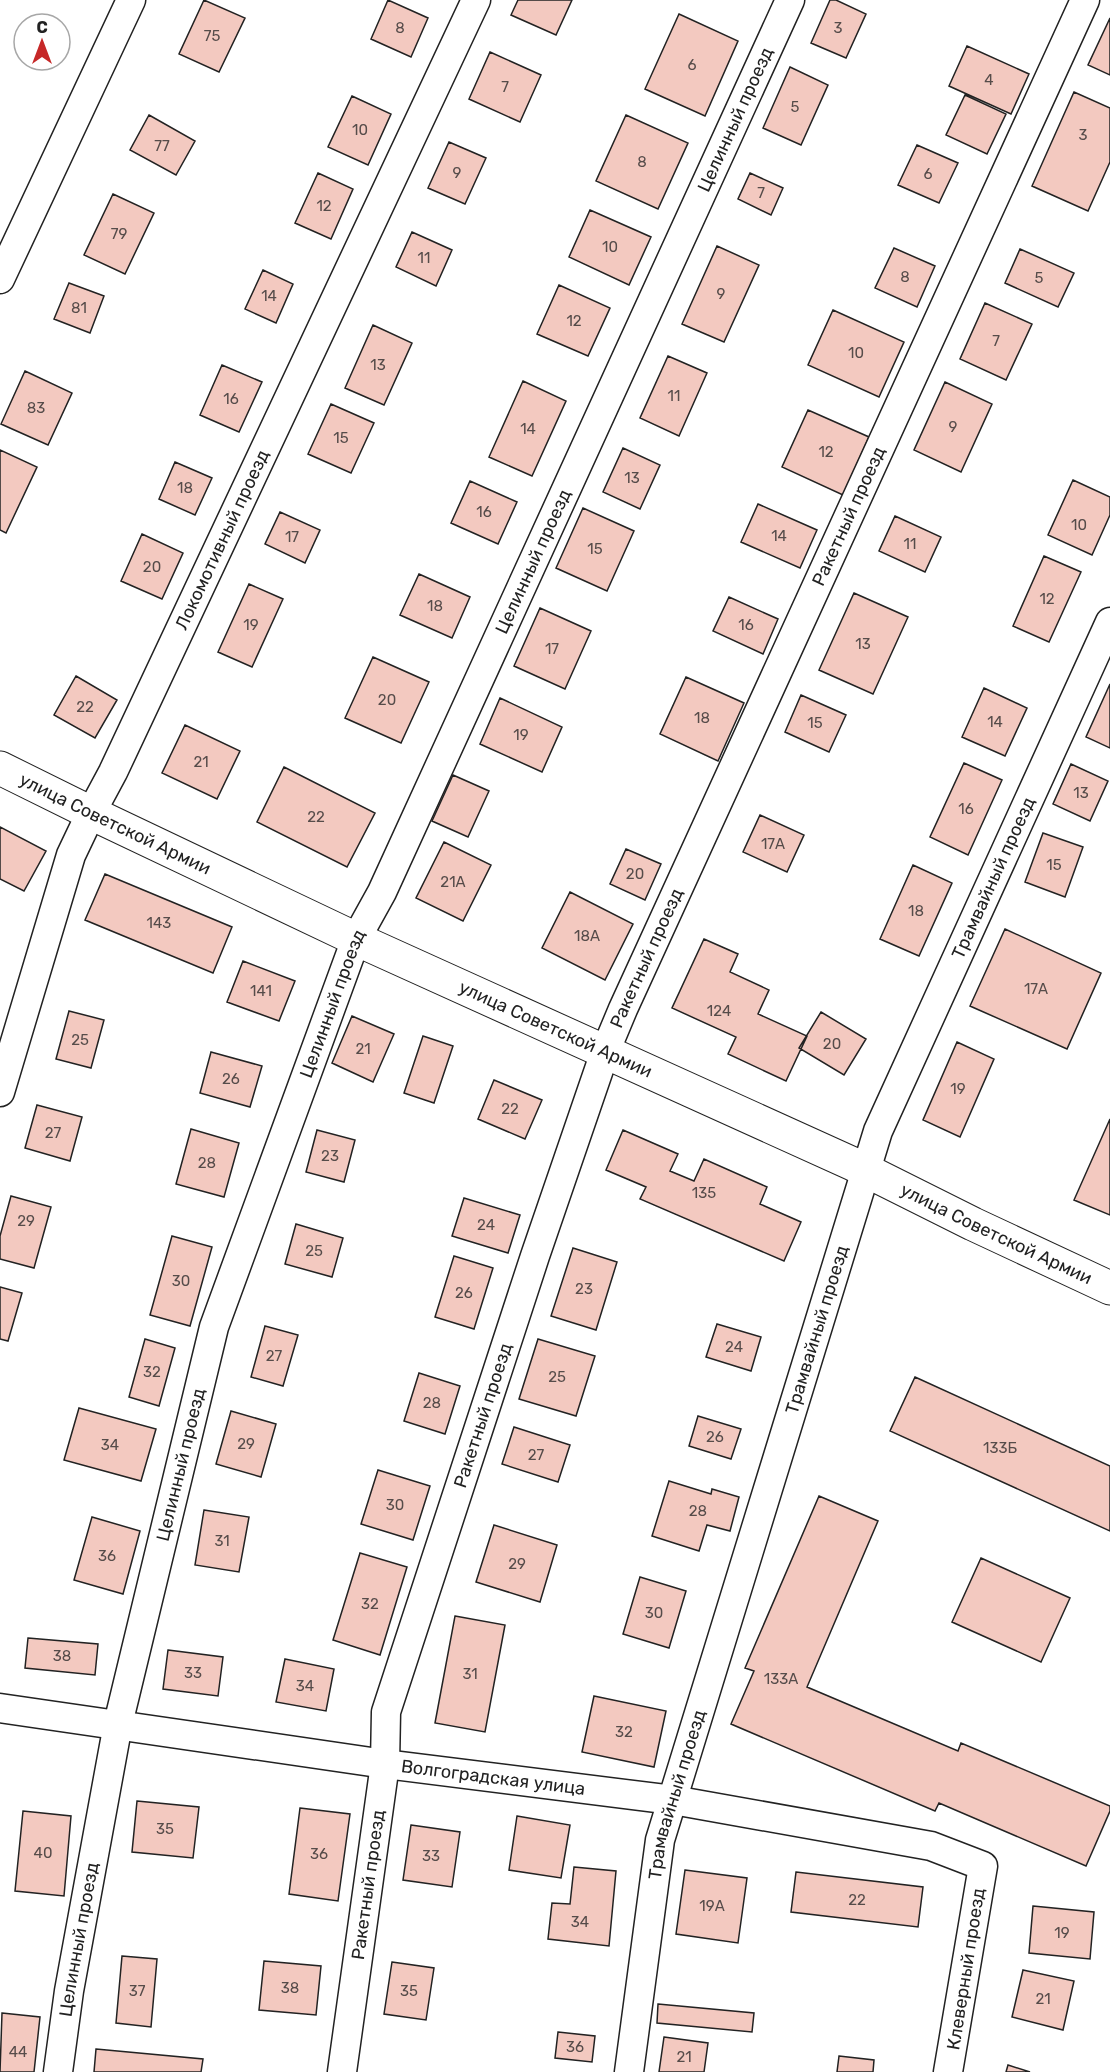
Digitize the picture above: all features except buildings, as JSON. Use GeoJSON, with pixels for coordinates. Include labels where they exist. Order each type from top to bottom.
{"type":"FeatureCollection","features":[{"type":"Feature","properties":{"kind":"street"},"geometry":{"type":"LineString","coordinates":[[0,279],[131,0]]}},
{"type":"Feature","properties":{"kind":"street","name":"Локомотивный проезд"},"geometry":{"type":"LineString","coordinates":[[0,1092],[71,855],[118,762],[476,0]]}},
{"type":"Feature","properties":{"kind":"street","name":"Целинный проезд"},"geometry":{"type":"LineString","coordinates":[[58,2072],[69,1991],[118,1724],[214,1327],[356,939],[387,881],[790,0]]}},
{"type":"Feature","properties":{"kind":"street","name":"Ракетный проезд"},"geometry":{"type":"LineString","coordinates":[[342,2072],[385,1764],[386,1712],[605,1052],[622,1009],[1085,0]]}},
{"type":"Feature","properties":{"kind":"street","name":"Трамвайный проезд"},"geometry":{"type":"LineString","coordinates":[[629,2072],[660,1840],[878,1131],[1110,622]]}},
{"type":"Feature","properties":{"kind":"street","name":"улица Советской Армии"},"geometry":{"type":"LineString","coordinates":[[0,768],[356,939],[866,1171],[973,1224],[1109,1285]]}},
{"type":"Feature","properties":{"kind":"street","name":"Волгоградская улица"},"geometry":{"type":"LineString","coordinates":[[0,1708],[385,1764],[673,1800],[931,1846],[983,1866]]}},
{"type":"Feature","properties":{"kind":"street","name":"Клеверный проезд"},"geometry":{"type":"LineString","coordinates":[[948,2072],[983,1866]]}}]}
